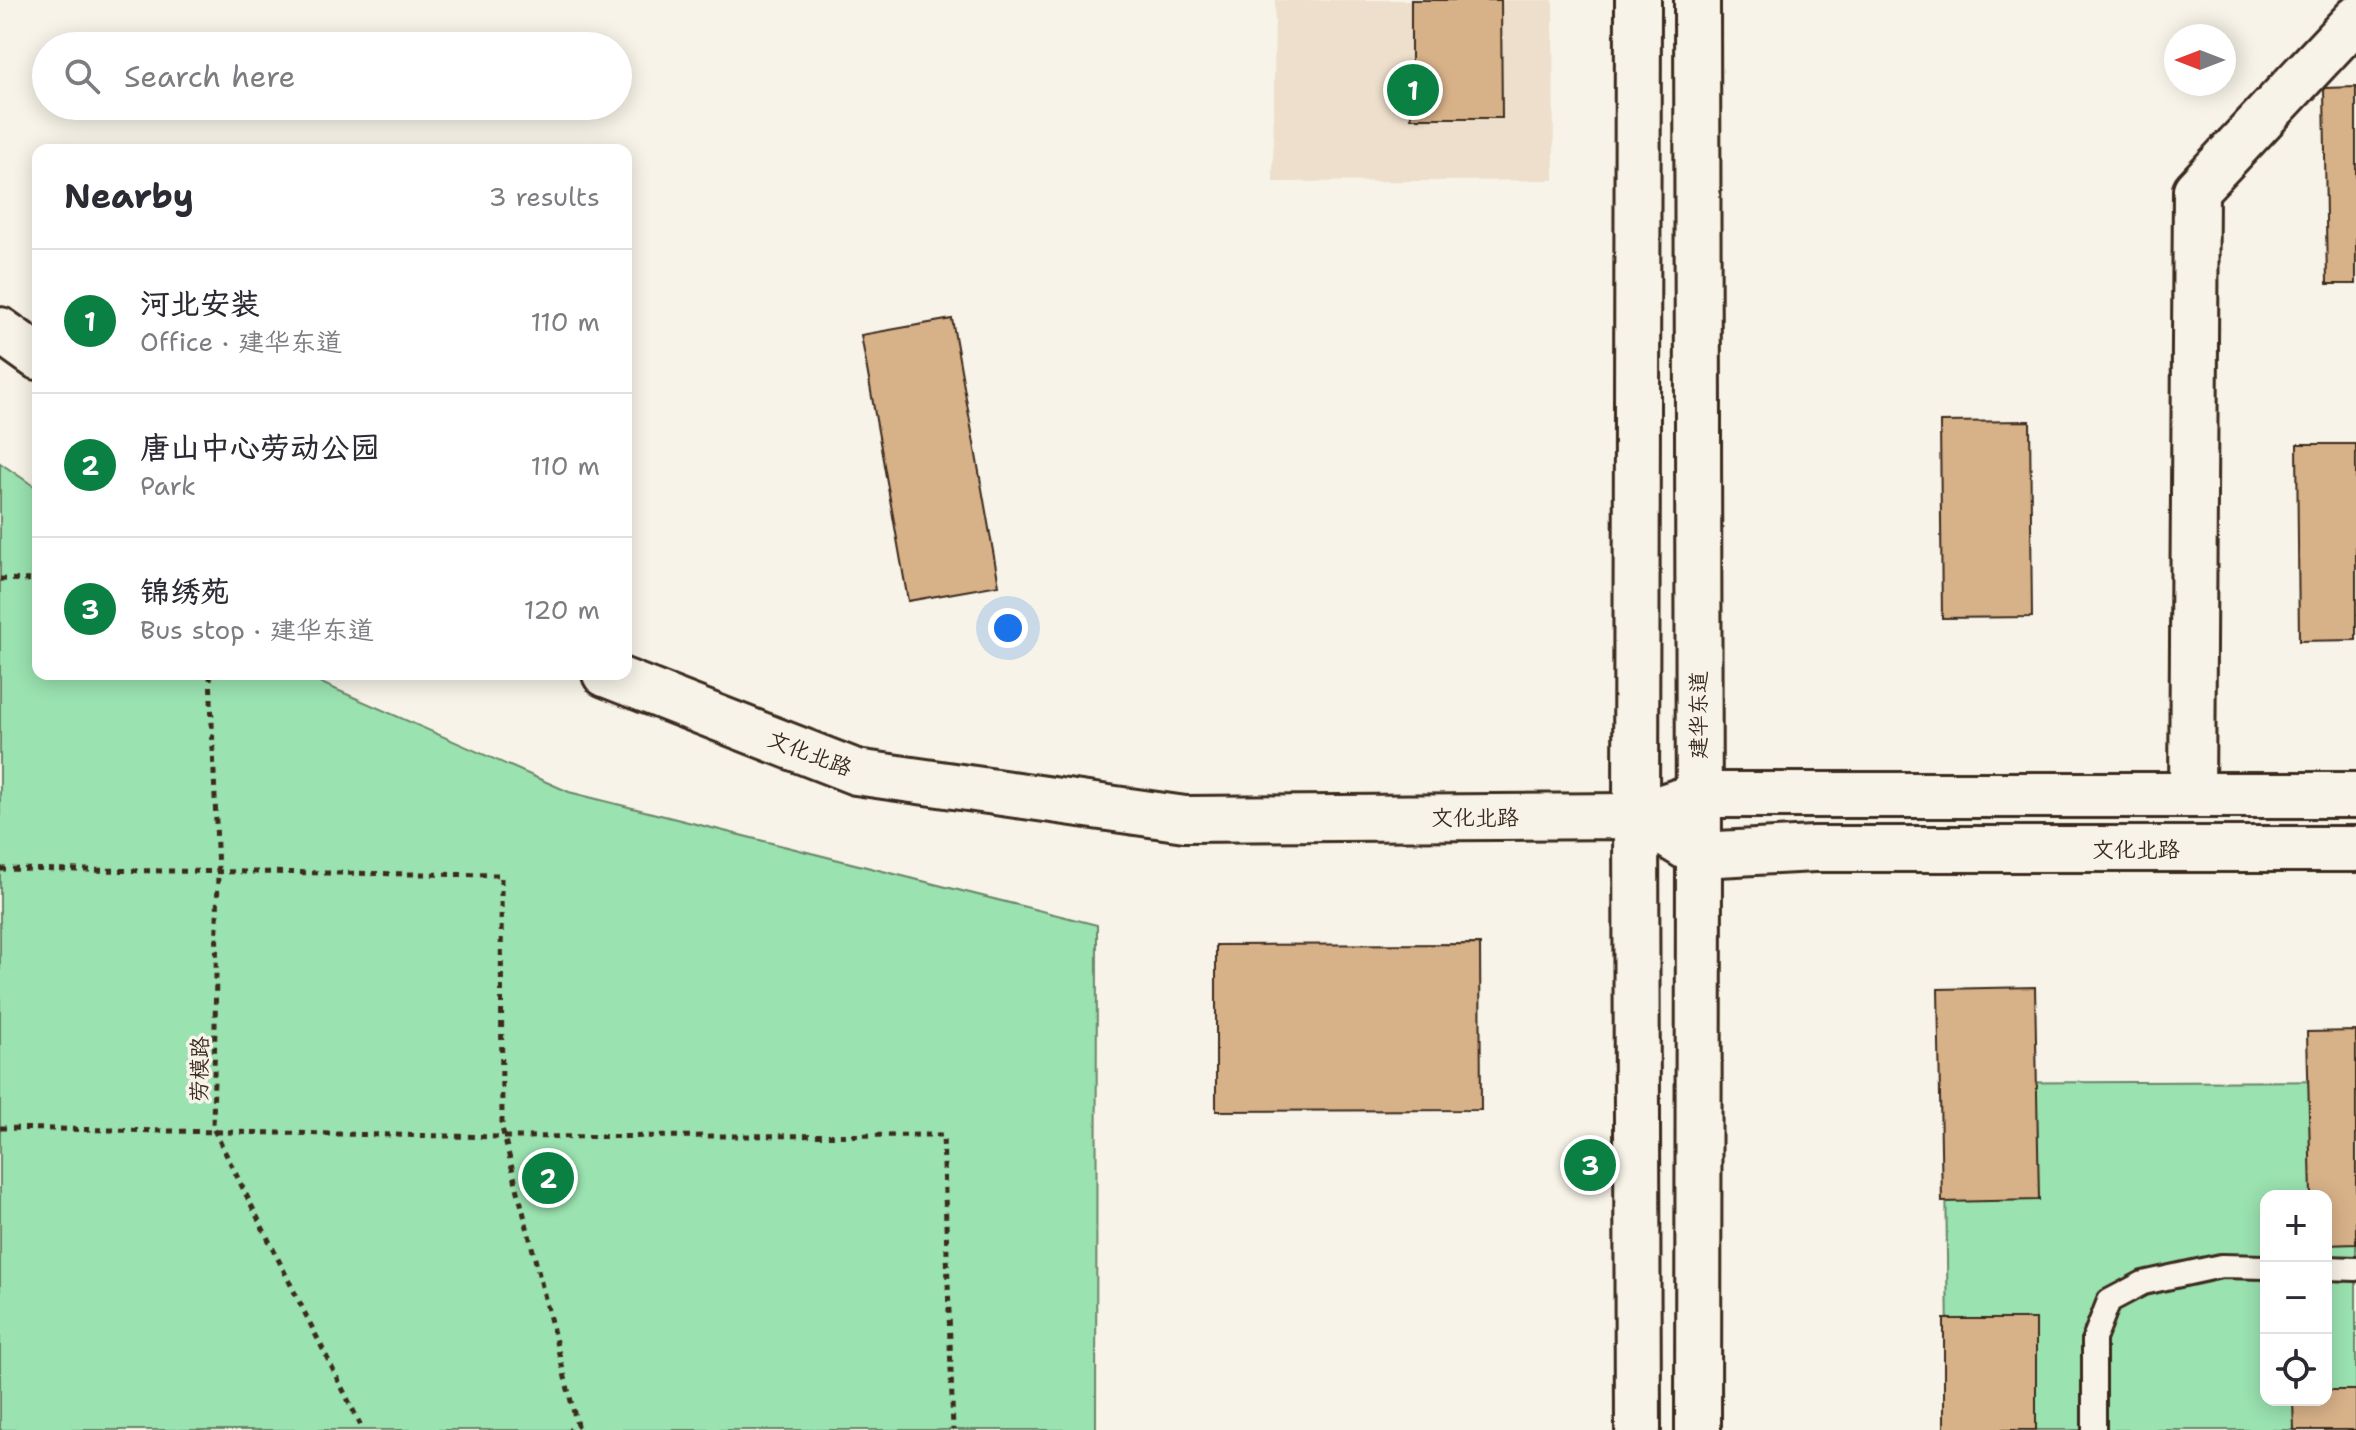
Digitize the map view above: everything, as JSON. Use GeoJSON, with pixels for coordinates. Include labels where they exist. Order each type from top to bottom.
{"type":"FeatureCollection","features":[{"type":"Feature","properties":{"kind":"street"},"geometry":{"type":"LineString","coordinates":[[1638,0],[1638,1430]]}},
{"type":"Feature","properties":{"kind":"street","name":"建华东道"},"geometry":{"type":"LineString","coordinates":[[1697,0],[1698,1430]]}},
{"type":"Feature","properties":{"kind":"street"},"geometry":{"type":"LineString","coordinates":[[2192,795],[2196,190],[2356,19]]}},
{"type":"Feature","properties":{"kind":"street"},"geometry":{"type":"LineString","coordinates":[[0,330],[32,353]]}},
{"type":"Feature","properties":{"kind":"street","name":"文化北路"},"geometry":{"type":"LineString","coordinates":[[620,680],[856,772],[1185,819],[1636,816]]}},
{"type":"Feature","properties":{"kind":"street"},"geometry":{"type":"LineString","coordinates":[[1636,816],[1698,795],[2356,795]]}},
{"type":"Feature","properties":{"kind":"street"},"geometry":{"type":"LineString","coordinates":[[1636,816],[1699,855]]}},
{"type":"Feature","properties":{"kind":"street","name":"文化北路"},"geometry":{"type":"LineString","coordinates":[[1699,855],[1814,849],[2356,849]]}},
{"type":"Feature","properties":{"kind":"lane"},"geometry":{"type":"LineString","coordinates":[[2094,1430],[2094,1339],[2109,1301],[2143,1283],[2221,1266],[2260,1267]]}},
{"type":"Feature","properties":{"kind":"lane"},"geometry":{"type":"LineString","coordinates":[[2332,1268],[2356,1269]]}},
{"type":"Feature","properties":{"kind":"path"},"geometry":{"type":"LineString","coordinates":[[0,579],[32,580]]}},
{"type":"Feature","properties":{"kind":"path","name":"劳模路"},"geometry":{"type":"LineString","coordinates":[[210,680],[218,872],[213,1128],[363,1430]]}},
{"type":"Feature","properties":{"kind":"path"},"geometry":{"type":"LineString","coordinates":[[0,869],[501,875],[502,1128],[577,1425],[569,1430]]}},
{"type":"Feature","properties":{"kind":"path"},"geometry":{"type":"LineString","coordinates":[[0,1128],[504,1137],[943,1135],[953,1430]]}},
{"type":"Feature","properties":{"kind":"shaded area"},"geometry":{"type":"Polygon","coordinates":[[[1275,0],[1553,0],[1554,180],[1273,182],[1275,0]]]}},
{"type":"Feature","properties":{"kind":"green space"},"geometry":{"type":"Polygon","coordinates":[[[0,463],[32,485],[32,680],[315,680],[569,792],[1097,925],[1096,1430],[0,1430],[0,463]]]}},
{"type":"Feature","properties":{"kind":"green space"},"geometry":{"type":"Polygon","coordinates":[[[2356,1081],[2356,1430],[1949,1430],[1945,1083],[2356,1081]]]}},
{"type":"Feature","properties":{"kind":"building"},"geometry":{"type":"Polygon","coordinates":[[[1411,0],[1501,0],[1502,118],[1411,118],[1411,0]]]}},
{"type":"Feature","properties":{"kind":"building"},"geometry":{"type":"Polygon","coordinates":[[[2356,87],[2356,284],[2327,284],[2324,88],[2356,87]]]}},
{"type":"Feature","properties":{"kind":"building"},"geometry":{"type":"Polygon","coordinates":[[[952,319],[999,585],[908,601],[861,335],[952,319]]]}},
{"type":"Feature","properties":{"kind":"building"},"geometry":{"type":"Polygon","coordinates":[[[2030,421],[2032,617],[1942,618],[1940,422],[2030,421]]]}},
{"type":"Feature","properties":{"kind":"building"},"geometry":{"type":"Polygon","coordinates":[[[2297,444],[2356,444],[2356,640],[2299,641],[2297,444]]]}},
{"type":"Feature","properties":{"kind":"building"},"geometry":{"type":"Polygon","coordinates":[[[1480,944],[1481,1110],[1216,1111],[1216,945],[1480,944]]]}},
{"type":"Feature","properties":{"kind":"building"},"geometry":{"type":"Polygon","coordinates":[[[2035,987],[2039,1200],[1942,1202],[1938,989],[2035,987]]]}},
{"type":"Feature","properties":{"kind":"building"},"geometry":{"type":"Polygon","coordinates":[[[2356,1031],[2356,1244],[2332,1245],[2332,1190],[2311,1190],[2307,1032],[2356,1031]]]}},
{"type":"Feature","properties":{"kind":"building"},"geometry":{"type":"Polygon","coordinates":[[[1944,1319],[2036,1319],[2036,1430],[1944,1430],[1944,1319]]]}},
{"type":"Feature","properties":{"kind":"building"},"geometry":{"type":"Polygon","coordinates":[[[2332,1390],[2356,1390],[2356,1430],[2294,1430],[2293,1406],[2332,1406],[2332,1390]]]}},
{"type":"Feature","properties":{"kind":"place","name":"河北安装"},"geometry":{"type":"Point","coordinates":[1413,90]}},
{"type":"Feature","properties":{"kind":"place","name":"锦绣苑"},"geometry":{"type":"Point","coordinates":[1590,1165]}},
{"type":"Feature","properties":{"kind":"place","name":"唐山中心劳动公园"},"geometry":{"type":"Point","coordinates":[548,1178]}}]}
